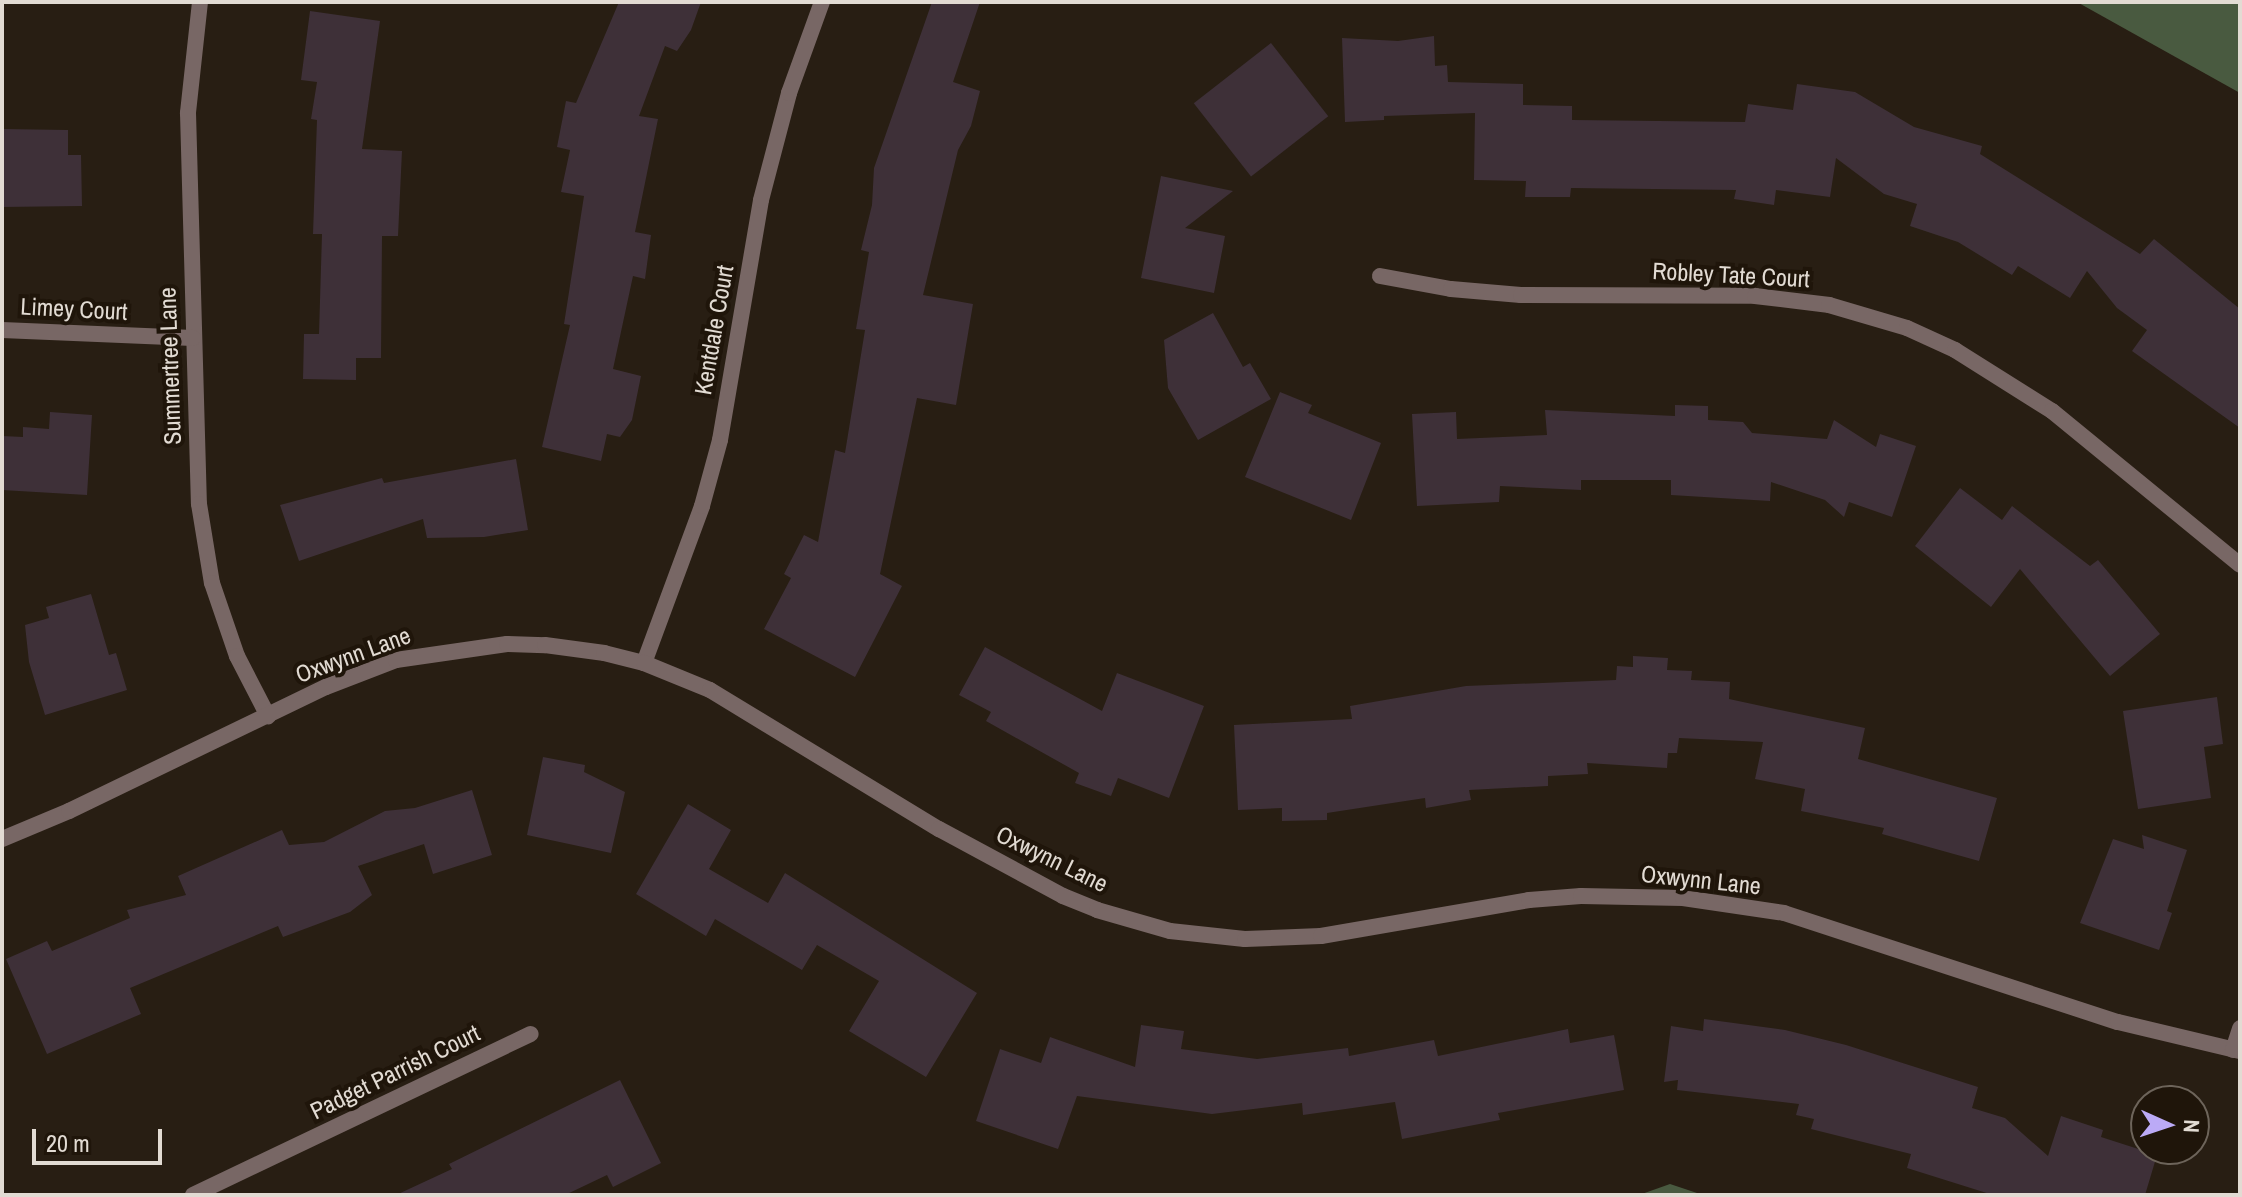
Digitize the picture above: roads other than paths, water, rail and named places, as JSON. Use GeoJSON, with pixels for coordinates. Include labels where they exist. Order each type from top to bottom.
{"type":"FeatureCollection","features":[{"type":"Feature","properties":{"kind":"street","name":"Summertree Lane"},"geometry":{"type":"LineString","coordinates":[[200,2],[188,113],[199,504],[212,583],[237,656],[268,716]]}},
{"type":"Feature","properties":{"kind":"street","name":"Kentdale Court"},"geometry":{"type":"LineString","coordinates":[[644,663],[702,506],[720,440],[761,200],[789,93],[822,2]]}},
{"type":"Feature","properties":{"kind":"street","name":"Robley Tate Court"},"geometry":{"type":"LineString","coordinates":[[1380,276],[1451,289],[1521,295],[1755,296],[1829,305],[1907,328],[1955,350],[2052,411],[2240,565]]}},
{"type":"Feature","properties":{"kind":"street","name":"Limey Court"},"geometry":{"type":"LineString","coordinates":[[2,330],[193,338]]}},
{"type":"Feature","properties":{"kind":"street","name":"Oxwynn Lane"},"geometry":{"type":"LineString","coordinates":[[2,839],[69,811],[368,671],[432,652],[507,644],[545,645],[604,653],[644,663],[710,690],[939,829],[1063,896],[1097,910],[1170,931],[1245,939],[1321,936],[1529,900],[1581,896],[1683,898],[1784,913],[2118,1022],[2237,1051]]}},
{"type":"Feature","properties":{"kind":"street"},"geometry":{"type":"LineString","coordinates":[[2237,1051],[2240,1028]]}},
{"type":"Feature","properties":{"kind":"street","name":"Padget Parrish Court"},"geometry":{"type":"LineString","coordinates":[[193,1195],[531,1034]]}}]}
